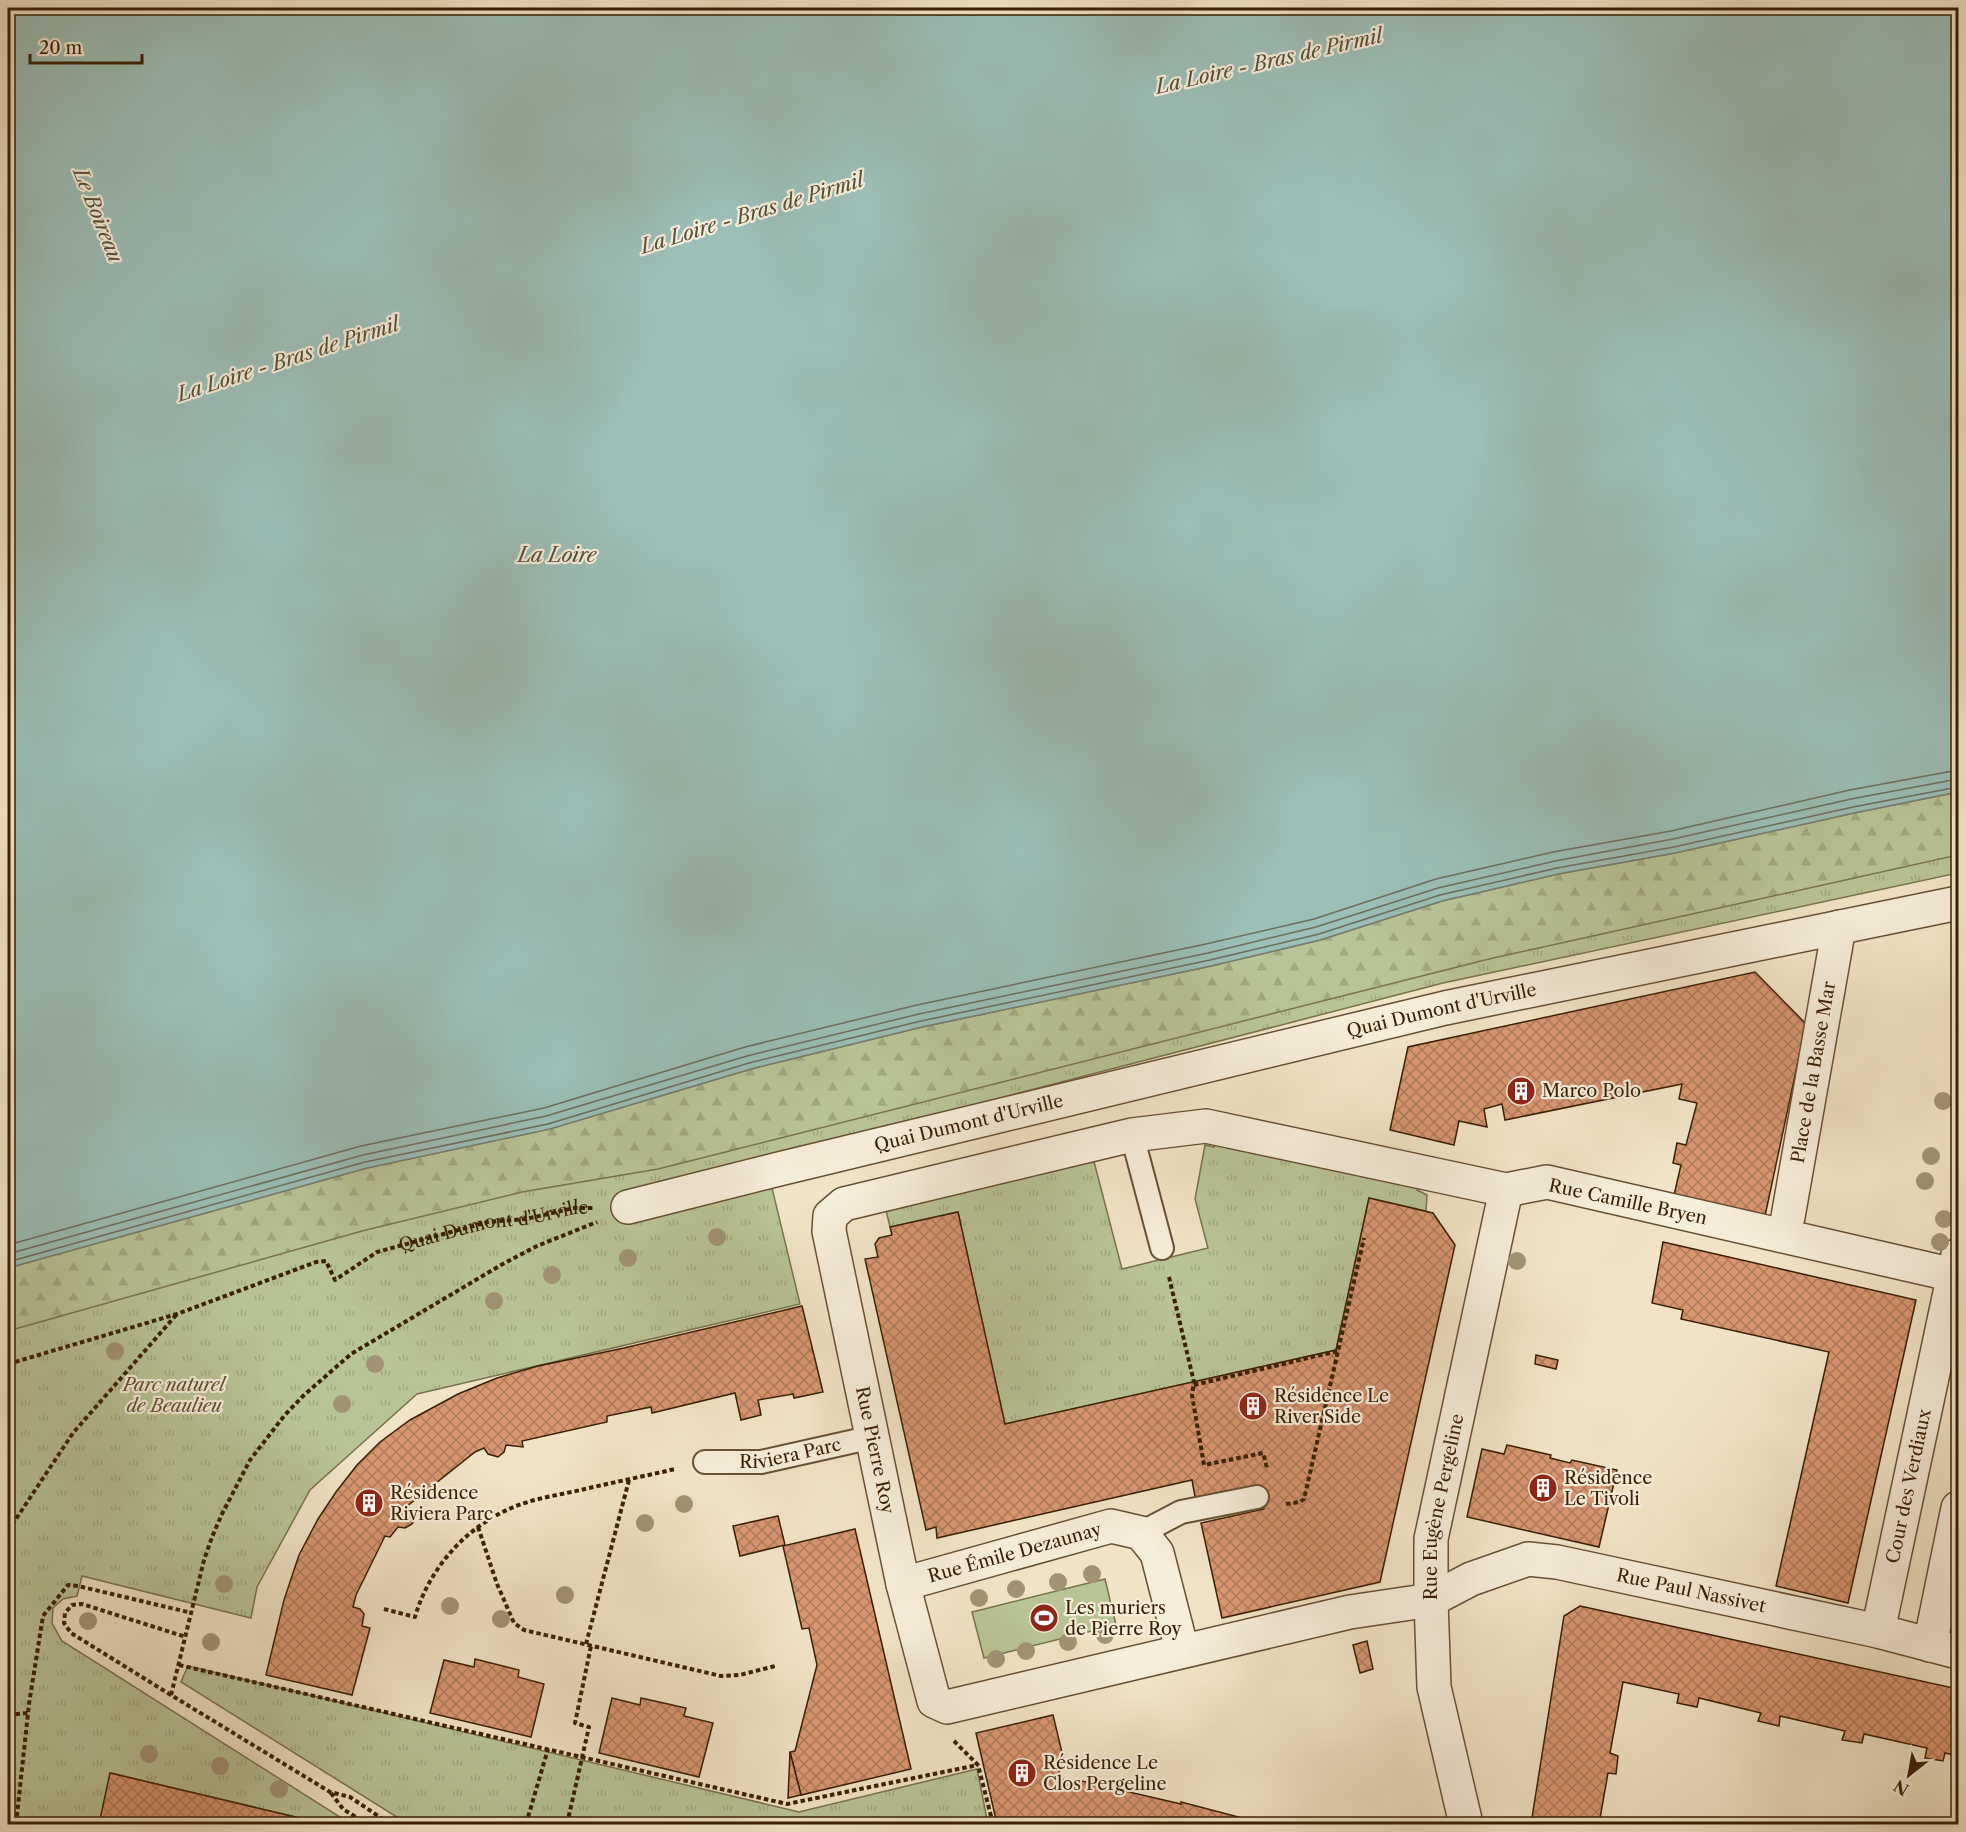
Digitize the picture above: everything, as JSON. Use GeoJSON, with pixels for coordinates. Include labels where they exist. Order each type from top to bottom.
{"type":"FeatureCollection","features":[{"type":"Feature","properties":{"kind":"street","name":"Quai Dumont d'Urville"},"geometry":{"type":"LineString","coordinates":[[628,1208],[779,1169],[1446,1008],[1959,903]]}},
{"type":"Feature","properties":{"kind":"street","name":"Place de la Basse Mar"},"geometry":{"type":"LineString","coordinates":[[1788,1217],[1839,927]]}},
{"type":"Feature","properties":{"kind":"street","name":"Rue Camille Bryen"},"geometry":{"type":"LineString","coordinates":[[1132,1135],[1206,1126],[1506,1190],[1547,1182],[1956,1265]]}},
{"type":"Feature","properties":{"kind":"street","name":"Rue Pierre Roy"},"geometry":{"type":"LineString","coordinates":[[940,1704],[903,1584],[828,1231],[830,1216],[844,1204],[1132,1135]]}},
{"type":"Feature","properties":{"kind":"street","name":"Rue Eugène Pergeline"},"geometry":{"type":"LineString","coordinates":[[1466,1824],[1434,1688],[1431,1539],[1506,1190]]}},
{"type":"Feature","properties":{"kind":"street","name":"Cour des Verdiaux"},"geometry":{"type":"LineString","coordinates":[[1878,1631],[1949,1341],[1956,1265]]}},
{"type":"Feature","properties":{"kind":"street"},"geometry":{"type":"LineString","coordinates":[[1944,1648],[1959,1508]]}},
{"type":"Feature","properties":{"kind":"street","name":"Rue Émile Dezaunay"},"geometry":{"type":"LineString","coordinates":[[903,1584],[1111,1526],[1141,1533]]}},
{"type":"Feature","properties":{"kind":"street"},"geometry":{"type":"LineString","coordinates":[[1141,1533],[1157,1553],[1182,1650]]}},
{"type":"Feature","properties":{"kind":"street","name":"Rue Paul Nassivet"},"geometry":{"type":"LineString","coordinates":[[1431,1600],[1471,1579],[1528,1559],[1557,1562],[1878,1631],[1944,1648]]}},
{"type":"Feature","properties":{"kind":"street"},"geometry":{"type":"LineString","coordinates":[[940,1704],[1350,1612],[1431,1600]]}},
{"type":"Feature","properties":{"kind":"lane"},"geometry":{"type":"LineString","coordinates":[[1132,1135],[1162,1248]]}},
{"type":"Feature","properties":{"kind":"lane","name":"Riviera Parc"},"geometry":{"type":"LineString","coordinates":[[705,1462],[761,1462],[873,1437]]}},
{"type":"Feature","properties":{"kind":"lane"},"geometry":{"type":"LineString","coordinates":[[1141,1533],[1181,1512],[1257,1497]]}},
{"type":"Feature","properties":{"kind":"path","name":"Quai Dumont d'Urville"},"geometry":{"type":"LineString","coordinates":[[8,1364],[177,1314],[316,1262],[326,1261],[335,1280],[377,1252],[488,1222],[526,1219],[574,1208],[628,1208]]}},
{"type":"Feature","properties":{"kind":"path"},"geometry":{"type":"LineString","coordinates":[[171,1695],[212,1537],[250,1460],[303,1396],[351,1354],[438,1300],[537,1246],[628,1208]]}},
{"type":"Feature","properties":{"kind":"path"},"geometry":{"type":"LineString","coordinates":[[1284,1505],[1300,1502],[1304,1498],[1364,1238]]}},
{"type":"Feature","properties":{"kind":"path"},"geometry":{"type":"LineString","coordinates":[[1162,1248],[1194,1385],[1192,1395],[1204,1465],[1263,1453],[1268,1474]]}},
{"type":"Feature","properties":{"kind":"path"},"geometry":{"type":"LineString","coordinates":[[8,1531],[73,1433],[177,1314]]}},
{"type":"Feature","properties":{"kind":"path"},"geometry":{"type":"LineString","coordinates":[[1194,1385],[1338,1351]]}},
{"type":"Feature","properties":{"kind":"path"},"geometry":{"type":"LineString","coordinates":[[384,1609],[415,1617],[426,1590],[445,1558],[478,1527],[511,1508],[534,1500],[705,1462]]}},
{"type":"Feature","properties":{"kind":"path"},"geometry":{"type":"LineString","coordinates":[[586,1644],[629,1479]]}},
{"type":"Feature","properties":{"kind":"path"},"geometry":{"type":"LineString","coordinates":[[478,1527],[497,1584],[514,1623],[524,1630],[721,1676],[740,1675],[775,1666]]}},
{"type":"Feature","properties":{"kind":"path"},"geometry":{"type":"LineString","coordinates":[[16,1824],[28,1713],[43,1616],[68,1585],[192,1613]]}},
{"type":"Feature","properties":{"kind":"path"},"geometry":{"type":"LineString","coordinates":[[186,1636],[82,1604],[72,1605],[65,1612],[64,1623],[71,1633],[330,1792],[350,1797],[390,1824]]}},
{"type":"Feature","properties":{"kind":"path"},"geometry":{"type":"LineString","coordinates":[[567,1824],[589,1727],[575,1723],[591,1646]]}},
{"type":"Feature","properties":{"kind":"path"},"geometry":{"type":"LineString","coordinates":[[179,1665],[787,1804],[978,1765]]}},
{"type":"Feature","properties":{"kind":"path"},"geometry":{"type":"LineString","coordinates":[[940,1704],[953,1740],[978,1765],[993,1824]]}},
{"type":"Feature","properties":{"kind":"path"},"geometry":{"type":"LineString","coordinates":[[8,1715],[28,1713]]}},
{"type":"Feature","properties":{"kind":"path"},"geometry":{"type":"LineString","coordinates":[[526,1824],[548,1749]]}},
{"type":"Feature","properties":{"kind":"path"},"geometry":{"type":"LineString","coordinates":[[330,1792],[343,1809],[367,1824]]}},
{"type":"Feature","properties":{"kind":"green space","name":"Parc naturel de Beaulieu"},"geometry":{"type":"Polygon","coordinates":[[[1958,792],[1958,873],[1443,983],[765,1159],[800,1304],[417,1394],[310,1490],[257,1587],[251,1618],[82,1576],[77,1596],[63,1599],[53,1608],[52,1623],[62,1641],[351,1824],[325,1824],[111,1773],[99,1824],[8,1824],[8,1268],[751,1069],[1211,966],[1442,901],[1558,874],[1675,853],[1958,792]]]}},
{"type":"Feature","properties":{"kind":"green space"},"geometry":{"type":"Polygon","coordinates":[[[1958,792],[1958,855],[1489,959],[658,1169],[522,1192],[362,1231],[8,1331],[8,1268],[367,1168],[549,1129],[751,1069],[922,1027],[1211,966],[1320,940],[1442,901],[1558,874],[1675,853],[1958,792]]]}},
{"type":"Feature","properties":{"kind":"green space"},"geometry":{"type":"Polygon","coordinates":[[[1217,1136],[1419,1183],[1417,1190],[1427,1195],[1426,1211],[1369,1198],[1336,1350],[1005,1424],[958,1212],[890,1227],[885,1206],[1093,1158],[1122,1269],[1208,1248],[1195,1199],[1205,1145],[1214,1147],[1217,1136]]]}},
{"type":"Feature","properties":{"kind":"green space","name":"Les muriers de Pierre Roy"},"geometry":{"type":"Polygon","coordinates":[[[1105,1579],[1116,1625],[984,1658],[972,1612],[1105,1579]]]}},
{"type":"Feature","properties":{"kind":"green space"},"geometry":{"type":"Polygon","coordinates":[[[188,1666],[799,1812],[977,1769],[988,1824],[408,1824],[181,1682],[188,1666]]]}},
{"type":"Feature","properties":{"kind":"water","name":"La Loire"},"geometry":{"type":"Polygon","coordinates":[[[8,8],[1958,8],[1958,792],[1675,853],[1558,874],[1442,901],[1320,940],[1211,966],[922,1027],[751,1069],[550,1129],[367,1168],[8,1268],[8,8]]]}},
{"type":"Feature","properties":{"kind":"building","name":"Marco Polo"},"geometry":{"type":"Polygon","coordinates":[[[1755,972],[1806,1024],[1765,1216],[1674,1195],[1681,1165],[1673,1163],[1677,1143],[1686,1145],[1697,1103],[1679,1099],[1682,1084],[1505,1120],[1502,1104],[1484,1109],[1487,1127],[1459,1121],[1454,1145],[1390,1130],[1408,1047],[1755,972]]]}},
{"type":"Feature","properties":{"kind":"building","name":"Résidence Le River Side"},"geometry":{"type":"Polygon","coordinates":[[[1369,1198],[1433,1213],[1455,1245],[1380,1582],[1222,1618],[1201,1523],[1264,1509],[1259,1487],[1196,1502],[1192,1480],[937,1538],[936,1527],[926,1530],[865,1259],[878,1257],[875,1244],[879,1238],[892,1235],[890,1227],[958,1212],[1005,1424],[1336,1350],[1369,1198]]]}},
{"type":"Feature","properties":{"kind":"building"},"geometry":{"type":"Polygon","coordinates":[[[1663,1242],[1916,1300],[1848,1603],[1776,1586],[1829,1352],[1681,1319],[1683,1310],[1652,1303],[1663,1242]]]}},
{"type":"Feature","properties":{"kind":"building","name":"Résidence Riviera Parc"},"geometry":{"type":"Polygon","coordinates":[[[802,1306],[823,1392],[794,1398],[793,1394],[758,1400],[761,1415],[741,1420],[735,1393],[652,1413],[651,1407],[607,1416],[607,1422],[522,1441],[523,1447],[506,1445],[504,1452],[498,1457],[488,1454],[484,1448],[475,1452],[406,1507],[414,1514],[412,1524],[405,1528],[398,1527],[390,1537],[385,1536],[356,1595],[353,1607],[360,1609],[364,1614],[362,1626],[370,1628],[352,1695],[266,1675],[284,1600],[299,1555],[318,1519],[357,1465],[380,1442],[410,1420],[458,1394],[497,1378],[538,1366],[802,1306]]]}},
{"type":"Feature","properties":{"kind":"building"},"geometry":{"type":"Polygon","coordinates":[[[1536,1355],[1558,1360],[1556,1369],[1535,1364],[1536,1355]]]}},
{"type":"Feature","properties":{"kind":"building","name":"Résidence Le Tivoli"},"geometry":{"type":"Polygon","coordinates":[[[1507,1445],[1551,1455],[1550,1458],[1570,1463],[1572,1460],[1617,1470],[1599,1547],[1467,1517],[1482,1449],[1504,1454],[1507,1445]]]}},
{"type":"Feature","properties":{"kind":"building"},"geometry":{"type":"Polygon","coordinates":[[[778,1516],[785,1545],[740,1556],[733,1526],[778,1516]]]}},
{"type":"Feature","properties":{"kind":"building"},"geometry":{"type":"Polygon","coordinates":[[[855,1529],[911,1769],[801,1795],[790,1752],[795,1751],[817,1665],[809,1628],[802,1629],[783,1546],[855,1529]]]}},
{"type":"Feature","properties":{"kind":"building"},"geometry":{"type":"Polygon","coordinates":[[[1580,1606],[1958,1689],[1958,1756],[1945,1753],[1943,1761],[1925,1758],[1927,1748],[1864,1734],[1862,1743],[1842,1740],[1845,1731],[1780,1716],[1779,1726],[1758,1721],[1761,1713],[1699,1698],[1697,1707],[1677,1703],[1679,1694],[1623,1682],[1610,1753],[1618,1756],[1616,1774],[1608,1773],[1599,1824],[1531,1824],[1564,1616],[1580,1606]]]}},
{"type":"Feature","properties":{"kind":"building"},"geometry":{"type":"Polygon","coordinates":[[[1367,1641],[1373,1669],[1360,1673],[1353,1645],[1367,1641]]]}},
{"type":"Feature","properties":{"kind":"building"},"geometry":{"type":"Polygon","coordinates":[[[475,1659],[519,1670],[518,1677],[544,1684],[531,1737],[430,1713],[444,1660],[474,1667],[475,1659]]]}},
{"type":"Feature","properties":{"kind":"building"},"geometry":{"type":"Polygon","coordinates":[[[612,1698],[640,1705],[641,1698],[686,1708],[684,1716],[713,1723],[699,1777],[599,1753],[612,1698]]]}},
{"type":"Feature","properties":{"kind":"building","name":"Résidence Le Clos Pergeline"},"geometry":{"type":"Polygon","coordinates":[[[1053,1715],[1065,1765],[1058,1766],[1061,1779],[1081,1783],[1082,1781],[1181,1804],[1181,1802],[1265,1824],[997,1824],[976,1733],[1053,1715]]]}},
{"type":"Feature","properties":{"kind":"building"},"geometry":{"type":"Polygon","coordinates":[[[790,1752],[801,1795],[788,1798],[790,1752]]]}},
{"type":"Feature","properties":{"kind":"building"},"geometry":{"type":"Polygon","coordinates":[[[110,1773],[325,1824],[99,1824],[110,1773]]]}},
{"type":"Feature","properties":{"kind":"place","name":"Marco Polo"},"geometry":{"type":"Point","coordinates":[1521,1091]}},
{"type":"Feature","properties":{"kind":"place","name":"Résidence Le River Side"},"geometry":{"type":"Point","coordinates":[1253,1406]}},
{"type":"Feature","properties":{"kind":"place","name":"Résidence Le Tivoli"},"geometry":{"type":"Point","coordinates":[1543,1488]}},
{"type":"Feature","properties":{"kind":"place","name":"Résidence Riviera Parc"},"geometry":{"type":"Point","coordinates":[369,1503]}},
{"type":"Feature","properties":{"kind":"place","name":"Les muriers de Pierre Roy"},"geometry":{"type":"Point","coordinates":[1044,1618]}},
{"type":"Feature","properties":{"kind":"place","name":"Résidence Le Clos Pergeline"},"geometry":{"type":"Point","coordinates":[1022,1773]}},
{"type":"Feature","properties":{"kind":"water label","name":"La Loire - Bras de Pirmil"},"geometry":{"type":"Point","coordinates":[1269,61]}},
{"type":"Feature","properties":{"kind":"water label","name":"La Loire - Bras de Pirmil"},"geometry":{"type":"Point","coordinates":[752,213]}},
{"type":"Feature","properties":{"kind":"water label","name":"Le Boireau"},"geometry":{"type":"Point","coordinates":[98,215]}},
{"type":"Feature","properties":{"kind":"water label","name":"La Loire - Bras de Pirmil"},"geometry":{"type":"Point","coordinates":[288,359]}}]}
